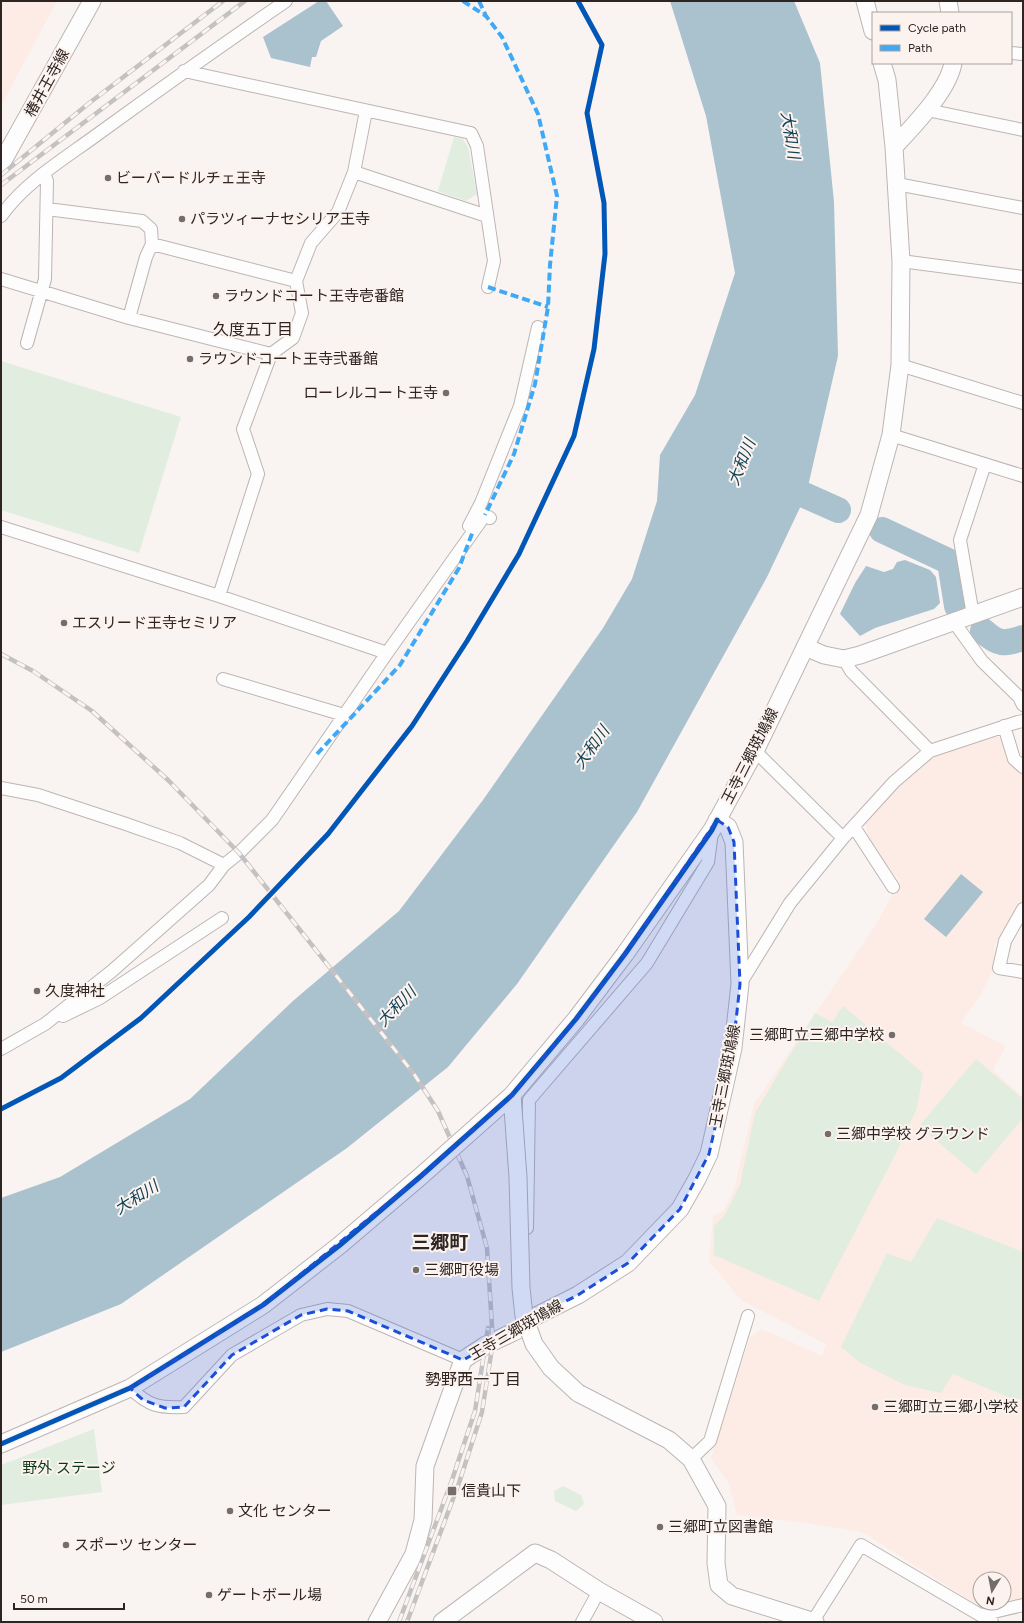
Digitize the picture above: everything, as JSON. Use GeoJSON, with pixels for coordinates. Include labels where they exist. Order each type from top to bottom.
{"type":"FeatureCollection","features":[{"type":"Feature","properties":{"kind":"street","name":"椿井王寺線"},"geometry":{"type":"LineString","coordinates":[[1,164],[92,1]]}},
{"type":"Feature","properties":{"kind":"street"},"geometry":{"type":"LineString","coordinates":[[1,216],[11,202],[44,173],[184,71],[286,1]]}},
{"type":"Feature","properties":{"kind":"street"},"geometry":{"type":"LineString","coordinates":[[865,1],[872,27]]}},
{"type":"Feature","properties":{"kind":"street"},"geometry":{"type":"LineString","coordinates":[[948,1],[950,12]]}},
{"type":"Feature","properties":{"kind":"street"},"geometry":{"type":"LineString","coordinates":[[1012,53],[1023,54]]}},
{"type":"Feature","properties":{"kind":"street","name":"王寺三郷斑鳩線"},"geometry":{"type":"LineString","coordinates":[[377,1622],[414,1554],[423,1520],[425,1466],[463,1360],[486,1345],[520,1329],[532,1318],[578,1295],[628,1263],[680,1209],[698,1179],[709,1154],[733,1048],[740,984],[734,842],[728,827],[715,825],[754,751],[869,515],[891,435],[900,365],[901,261],[894,147],[887,80],[882,64]]}},
{"type":"Feature","properties":{"kind":"street"},"geometry":{"type":"LineString","coordinates":[[894,147],[927,110],[952,74],[953,64]]}},
{"type":"Feature","properties":{"kind":"street"},"geometry":{"type":"LineString","coordinates":[[184,71],[471,133],[477,146],[494,261],[488,286]]}},
{"type":"Feature","properties":{"kind":"street"},"geometry":{"type":"LineString","coordinates":[[927,110],[1023,130]]}},
{"type":"Feature","properties":{"kind":"street"},"geometry":{"type":"LineString","coordinates":[[218,596],[258,474],[243,429],[271,354],[293,338],[302,313],[296,281],[311,243],[338,212],[354,172],[366,111]]}},
{"type":"Feature","properties":{"kind":"street"},"geometry":{"type":"LineString","coordinates":[[354,172],[487,216]]}},
{"type":"Feature","properties":{"kind":"street"},"geometry":{"type":"LineString","coordinates":[[27,344],[45,279],[48,181],[44,173]]}},
{"type":"Feature","properties":{"kind":"street"},"geometry":{"type":"LineString","coordinates":[[897,184],[1023,208]]}},
{"type":"Feature","properties":{"kind":"street"},"geometry":{"type":"LineString","coordinates":[[47,210],[142,221],[151,229],[152,244],[146,257],[129,318]]}},
{"type":"Feature","properties":{"kind":"street"},"geometry":{"type":"LineString","coordinates":[[152,244],[296,281]]}},
{"type":"Feature","properties":{"kind":"street"},"geometry":{"type":"LineString","coordinates":[[901,261],[1023,277]]}},
{"type":"Feature","properties":{"kind":"street"},"geometry":{"type":"LineString","coordinates":[[1,279],[129,318],[271,354]]}},
{"type":"Feature","properties":{"kind":"street"},"geometry":{"type":"LineString","coordinates":[[449,565],[481,503],[520,406],[538,327]]}},
{"type":"Feature","properties":{"kind":"street"},"geometry":{"type":"LineString","coordinates":[[900,365],[1023,403]]}},
{"type":"Feature","properties":{"kind":"street"},"geometry":{"type":"LineString","coordinates":[[891,435],[1023,476]]}},
{"type":"Feature","properties":{"kind":"street"},"geometry":{"type":"LineString","coordinates":[[973,615],[960,540],[985,464]]}},
{"type":"Feature","properties":{"kind":"street"},"geometry":{"type":"LineString","coordinates":[[45,1024],[112,971],[209,886],[224,865],[272,820],[386,653],[485,515],[490,518]]}},
{"type":"Feature","properties":{"kind":"street"},"geometry":{"type":"LineString","coordinates":[[1,527],[218,596],[386,653]]}},
{"type":"Feature","properties":{"kind":"street"},"geometry":{"type":"LineString","coordinates":[[805,647],[824,655],[844,659],[860,655],[1023,597]]}},
{"type":"Feature","properties":{"kind":"street"},"geometry":{"type":"LineString","coordinates":[[954,622],[982,661],[1018,697],[1023,705]]}},
{"type":"Feature","properties":{"kind":"street"},"geometry":{"type":"LineString","coordinates":[[844,659],[851,671],[930,751]]}},
{"type":"Feature","properties":{"kind":"street"},"geometry":{"type":"LineString","coordinates":[[223,679],[344,715]]}},
{"type":"Feature","properties":{"kind":"street"},"geometry":{"type":"LineString","coordinates":[[740,984],[790,903],[843,838],[894,782],[930,751],[1023,721]]}},
{"type":"Feature","properties":{"kind":"street"},"geometry":{"type":"LineString","coordinates":[[1004,726],[1014,759],[1023,767]]}},
{"type":"Feature","properties":{"kind":"street"},"geometry":{"type":"LineString","coordinates":[[754,751],[843,838]]}},
{"type":"Feature","properties":{"kind":"street"},"geometry":{"type":"LineString","coordinates":[[1,788],[38,795],[126,824],[180,843],[224,865]]}},
{"type":"Feature","properties":{"kind":"street"},"geometry":{"type":"LineString","coordinates":[[1,1444],[130,1388],[263,1306],[340,1245],[421,1176],[512,1095],[576,1019],[625,954],[715,825]]}},
{"type":"Feature","properties":{"kind":"street"},"geometry":{"type":"LineString","coordinates":[[532,1318],[526,1280],[529,1100],[647,963],[708,862],[715,825]]}},
{"type":"Feature","properties":{"kind":"street"},"geometry":{"type":"LineString","coordinates":[[854,827],[893,886]]}},
{"type":"Feature","properties":{"kind":"street"},"geometry":{"type":"LineString","coordinates":[[1023,909],[1005,941],[999,968],[1023,972]]}},
{"type":"Feature","properties":{"kind":"street"},"geometry":{"type":"LineString","coordinates":[[1,1049],[45,1024],[100,998],[222,918]]}},
{"type":"Feature","properties":{"kind":"street"},"geometry":{"type":"LineString","coordinates":[[512,1095],[518,1177],[521,1288],[524,1316],[534,1344],[550,1368],[578,1393],[669,1440],[691,1459],[717,1506],[716,1564],[719,1585],[732,1596],[814,1621],[862,1545],[992,1622]]}},
{"type":"Feature","properties":{"kind":"street"},"geometry":{"type":"LineString","coordinates":[[130,1388],[143,1400],[165,1408],[184,1406],[232,1355],[301,1315],[327,1309],[348,1311],[463,1360]]}},
{"type":"Feature","properties":{"kind":"street"},"geometry":{"type":"LineString","coordinates":[[691,1459],[710,1441],[748,1316]]}},
{"type":"Feature","properties":{"kind":"street"},"geometry":{"type":"LineString","coordinates":[[442,1622],[535,1553],[552,1560],[600,1591],[654,1622]]}},
{"type":"Feature","properties":{"kind":"street"},"geometry":{"type":"LineString","coordinates":[[582,1622],[600,1591]]}},
{"type":"Feature","properties":{"kind":"street"},"geometry":{"type":"LineString","coordinates":[[981,1615],[1023,1605]]}},
{"type":"Feature","properties":{"kind":"highlighted area"},"geometry":{"type":"Polygon","coordinates":[[[717,820],[728,827],[734,842],[740,984],[733,1048],[709,1154],[680,1209],[628,1263],[578,1295],[532,1318],[520,1329],[463,1360],[348,1311],[327,1309],[301,1315],[232,1355],[184,1407],[165,1408],[143,1400],[130,1388],[263,1305],[421,1176],[512,1095],[576,1019],[625,954],[717,820]]]}},
{"type":"Feature","properties":{"kind":"shaded area"},"geometry":{"type":"Polygon","coordinates":[[[1,1],[57,1],[1,106],[1,1]]]}},
{"type":"Feature","properties":{"kind":"shaded area"},"geometry":{"type":"Polygon","coordinates":[[[993,736],[1003,739],[1010,763],[1023,774],[1023,901],[995,944],[993,969],[981,994],[961,1023],[1006,1046],[993,1070],[1023,1097],[1023,1598],[1012,1601],[1012,1571],[972,1571],[972,1601],[862,1532],[807,1523],[737,1515],[729,1484],[711,1458],[750,1337],[762,1329],[822,1356],[826,1344],[741,1300],[709,1261],[713,1216],[724,1210],[734,1189],[754,1104],[877,923],[900,881],[872,849],[864,819],[918,764],[940,750],[993,736]]]}},
{"type":"Feature","properties":{"kind":"green space"},"geometry":{"type":"Polygon","coordinates":[[[454,137],[463,139],[468,147],[477,194],[466,201],[438,191],[454,137]]]}},
{"type":"Feature","properties":{"kind":"green space"},"geometry":{"type":"Polygon","coordinates":[[[1,361],[181,417],[139,553],[1,510],[1,361]]]}},
{"type":"Feature","properties":{"kind":"green space","name":"三郷中学校 グラウンド"},"geometry":{"type":"Polygon","coordinates":[[[843,1006],[923,1073],[917,1108],[895,1155],[819,1301],[714,1255],[714,1226],[725,1215],[740,1184],[755,1113],[815,1013],[832,1022],[843,1006]]]}},
{"type":"Feature","properties":{"kind":"green space"},"geometry":{"type":"Polygon","coordinates":[[[976,1059],[1023,1099],[1023,1118],[976,1174],[919,1126],[976,1059]]]}},
{"type":"Feature","properties":{"kind":"green space"},"geometry":{"type":"Polygon","coordinates":[[[937,1218],[1023,1252],[1023,1400],[1008,1397],[953,1374],[941,1393],[905,1385],[859,1362],[841,1347],[887,1253],[911,1262],[937,1218]]]}},
{"type":"Feature","properties":{"kind":"green space","name":"野外 ステージ"},"geometry":{"type":"Polygon","coordinates":[[[94,1429],[102,1492],[1,1505],[1,1465],[94,1429]]]}},
{"type":"Feature","properties":{"kind":"green space"},"geometry":{"type":"Polygon","coordinates":[[[563,1486],[581,1495],[584,1504],[576,1511],[555,1501],[554,1491],[563,1486]]]}},
{"type":"Feature","properties":{"kind":"water"},"geometry":{"type":"Polygon","coordinates":[[[319,1],[326,1],[343,26],[321,41],[316,57],[312,57],[310,67],[271,58],[263,37],[319,1]]]}},
{"type":"Feature","properties":{"kind":"water","name":"大和川"},"geometry":{"type":"Polygon","coordinates":[[[670,1],[794,1],[820,63],[834,202],[838,356],[806,495],[767,577],[637,812],[517,984],[448,1067],[347,1148],[121,1304],[1,1352],[1,1198],[60,1177],[190,1099],[294,1000],[399,911],[483,800],[603,628],[632,579],[657,501],[660,455],[695,395],[735,273],[706,116],[670,1]]]}},
{"type":"Feature","properties":{"kind":"water"},"geometry":{"type":"Polygon","coordinates":[[[905,560],[930,570],[936,577],[940,603],[934,609],[875,628],[860,636],[840,614],[855,583],[866,566],[884,572],[893,569],[897,562],[905,560]]]}},
{"type":"Feature","properties":{"kind":"water"},"geometry":{"type":"Polygon","coordinates":[[[961,874],[983,892],[946,937],[924,919],[961,874]]]}},
{"type":"Feature","properties":{"kind":"waterway"},"geometry":{"type":"LineString","coordinates":[[773,481],[838,510]]}},
{"type":"Feature","properties":{"kind":"waterway"},"geometry":{"type":"LineString","coordinates":[[882,530],[950,562],[957,606]]}},
{"type":"Feature","properties":{"kind":"waterway"},"geometry":{"type":"LineString","coordinates":[[983,631],[993,639],[1002,642],[1023,638]]}},
{"type":"Feature","properties":{"kind":"railway"},"geometry":{"type":"LineString","coordinates":[[1,175],[88,104],[223,1]]}},
{"type":"Feature","properties":{"kind":"railway"},"geometry":{"type":"LineString","coordinates":[[1,185],[245,1]]}},
{"type":"Feature","properties":{"kind":"railway"},"geometry":{"type":"LineString","coordinates":[[1,654],[33,671],[92,711],[168,780],[239,853],[414,1074],[438,1111],[467,1176],[487,1248],[493,1342],[482,1412],[459,1483],[407,1622]]}},
{"type":"Feature","properties":{"kind":"railway"},"geometry":{"type":"LineString","coordinates":[[399,1622],[452,1480],[475,1411],[488,1328]]}},
{"type":"Feature","properties":{"kind":"marked path"},"geometry":{"type":"LineString","coordinates":[[463,1],[486,16],[502,37],[538,114],[557,196],[550,265],[548,307],[535,384],[514,454],[485,515]]}},
{"type":"Feature","properties":{"kind":"marked path"},"geometry":{"type":"LineString","coordinates":[[479,1],[486,16]]}},
{"type":"Feature","properties":{"kind":"marked path"},"geometry":{"type":"LineString","coordinates":[[488,287],[548,307]]}},
{"type":"Feature","properties":{"kind":"marked path"},"geometry":{"type":"LineString","coordinates":[[317,754],[400,665],[459,568],[473,531]]}},
{"type":"Feature","properties":{"kind":"cycle path"},"geometry":{"type":"LineString","coordinates":[[1,1109],[61,1078],[141,1018],[249,917],[328,834],[412,726],[467,641],[519,554],[574,436],[594,349],[605,254],[604,203],[587,113],[602,45],[578,1]]}},
{"type":"Feature","properties":{"kind":"cycle path"},"geometry":{"type":"LineString","coordinates":[[1,1444],[130,1388],[263,1305],[340,1245],[421,1176],[512,1095],[576,1019],[625,954],[712,830],[717,820]]}},
{"type":"Feature","properties":{"kind":"place","name":"ビーバードルチェ王寺"},"geometry":{"type":"Point","coordinates":[108,178]}},
{"type":"Feature","properties":{"kind":"place","name":"パラツィーナセシリア王寺"},"geometry":{"type":"Point","coordinates":[182,219]}},
{"type":"Feature","properties":{"kind":"place","name":"ラウンドコート王寺壱番館"},"geometry":{"type":"Point","coordinates":[216,296]}},
{"type":"Feature","properties":{"kind":"place","name":"ラウンドコート王寺弐番館"},"geometry":{"type":"Point","coordinates":[190,359]}},
{"type":"Feature","properties":{"kind":"place","name":"ローレルコート王寺"},"geometry":{"type":"Point","coordinates":[446,393]}},
{"type":"Feature","properties":{"kind":"place","name":"エスリード王寺セミリア"},"geometry":{"type":"Point","coordinates":[64,623]}},
{"type":"Feature","properties":{"kind":"place","name":"久度神社"},"geometry":{"type":"Point","coordinates":[37,991]}},
{"type":"Feature","properties":{"kind":"place","name":"三郷町立三郷中学校"},"geometry":{"type":"Point","coordinates":[892,1035]}},
{"type":"Feature","properties":{"kind":"place","name":"三郷中学校 グラウンド"},"geometry":{"type":"Point","coordinates":[828,1134]}},
{"type":"Feature","properties":{"kind":"place","name":"三郷町役場"},"geometry":{"type":"Point","coordinates":[416,1270]}},
{"type":"Feature","properties":{"kind":"place","name":"三郷町立三郷小学校"},"geometry":{"type":"Point","coordinates":[875,1407]}},
{"type":"Feature","properties":{"kind":"place","name":"信貴山下"},"geometry":{"type":"Point","coordinates":[452,1491]}},
{"type":"Feature","properties":{"kind":"place","name":"文化 センター"},"geometry":{"type":"Point","coordinates":[230,1511]}},
{"type":"Feature","properties":{"kind":"place","name":"三郷町立図書館"},"geometry":{"type":"Point","coordinates":[660,1527]}},
{"type":"Feature","properties":{"kind":"place","name":"スポーツ センター"},"geometry":{"type":"Point","coordinates":[66,1545]}},
{"type":"Feature","properties":{"kind":"place","name":"ゲートボール場"},"geometry":{"type":"Point","coordinates":[209,1595]}},
{"type":"Feature","properties":{"kind":"district","name":"久度五丁目"},"geometry":{"type":"Point","coordinates":[253,329]}},
{"type":"Feature","properties":{"kind":"district","name":"三郷町"},"geometry":{"type":"Point","coordinates":[440,1242]}},
{"type":"Feature","properties":{"kind":"district","name":"勢野西一丁目"},"geometry":{"type":"Point","coordinates":[473,1379]}}]}
